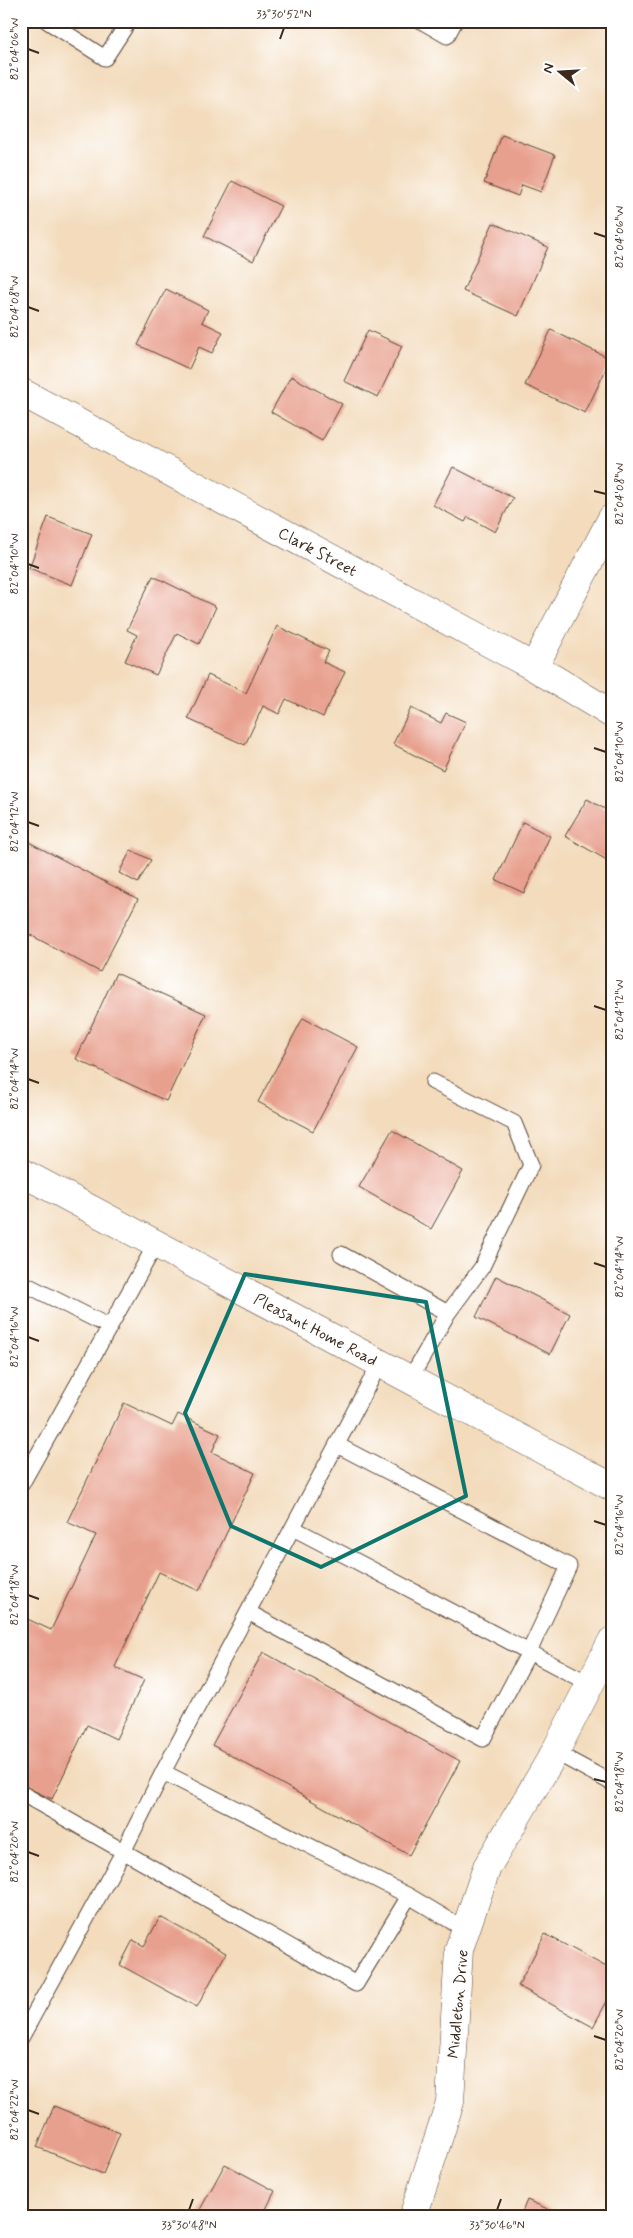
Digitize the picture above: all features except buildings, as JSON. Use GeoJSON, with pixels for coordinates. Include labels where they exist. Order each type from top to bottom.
{"type":"FeatureCollection","features":[{"type":"Feature","properties":{"kind":"street","name":"Clark Street"},"geometry":{"type":"LineString","coordinates":[[21,392],[534,668],[612,714]]}},
{"type":"Feature","properties":{"kind":"street"},"geometry":{"type":"LineString","coordinates":[[534,668],[612,518]]}},
{"type":"Feature","properties":{"kind":"street","name":"Pleasant Home Road"},"geometry":{"type":"LineString","coordinates":[[21,1172],[612,1487]]}},
{"type":"Feature","properties":{"kind":"street","name":"Middleton Drive"},"geometry":{"type":"LineString","coordinates":[[413,2217],[450,2102],[459,1949],[487,1867],[555,1752],[612,1641]]}},
{"type":"Feature","properties":{"kind":"lane"},"geometry":{"type":"LineString","coordinates":[[47,21],[105,58],[129,21]]}},
{"type":"Feature","properties":{"kind":"lane"},"geometry":{"type":"LineString","coordinates":[[421,21],[447,36],[455,21]]}},
{"type":"Feature","properties":{"kind":"lane"},"geometry":{"type":"LineString","coordinates":[[410,1379],[448,1313],[482,1267],[532,1165],[514,1123],[433,1082]]}},
{"type":"Feature","properties":{"kind":"lane"},"geometry":{"type":"LineString","coordinates":[[21,1485],[156,1244]]}},
{"type":"Feature","properties":{"kind":"lane"},"geometry":{"type":"LineString","coordinates":[[341,1254],[448,1313]]}},
{"type":"Feature","properties":{"kind":"lane"},"geometry":{"type":"LineString","coordinates":[[21,1282],[110,1327]]}},
{"type":"Feature","properties":{"kind":"lane"},"geometry":{"type":"LineString","coordinates":[[21,2038],[123,1852],[163,1772],[380,1364]]}},
{"type":"Feature","properties":{"kind":"lane"},"geometry":{"type":"LineString","coordinates":[[248,1612],[483,1739],[529,1652],[569,1566],[337,1444]]}},
{"type":"Feature","properties":{"kind":"lane"},"geometry":{"type":"LineString","coordinates":[[293,1528],[590,1684]]}},
{"type":"Feature","properties":{"kind":"lane"},"geometry":{"type":"LineString","coordinates":[[555,1752],[612,1783]]}},
{"type":"Feature","properties":{"kind":"lane"},"geometry":{"type":"LineString","coordinates":[[163,1772],[409,1896],[466,1930]]}},
{"type":"Feature","properties":{"kind":"lane"},"geometry":{"type":"LineString","coordinates":[[21,1793],[356,1984],[409,1896]]}},
{"type":"Feature","properties":{"kind":"highlighted area"},"geometry":{"type":"Polygon","coordinates":[[[245,1274],[426,1302],[466,1496],[321,1567],[231,1526],[185,1413],[245,1274]]]}}]}
